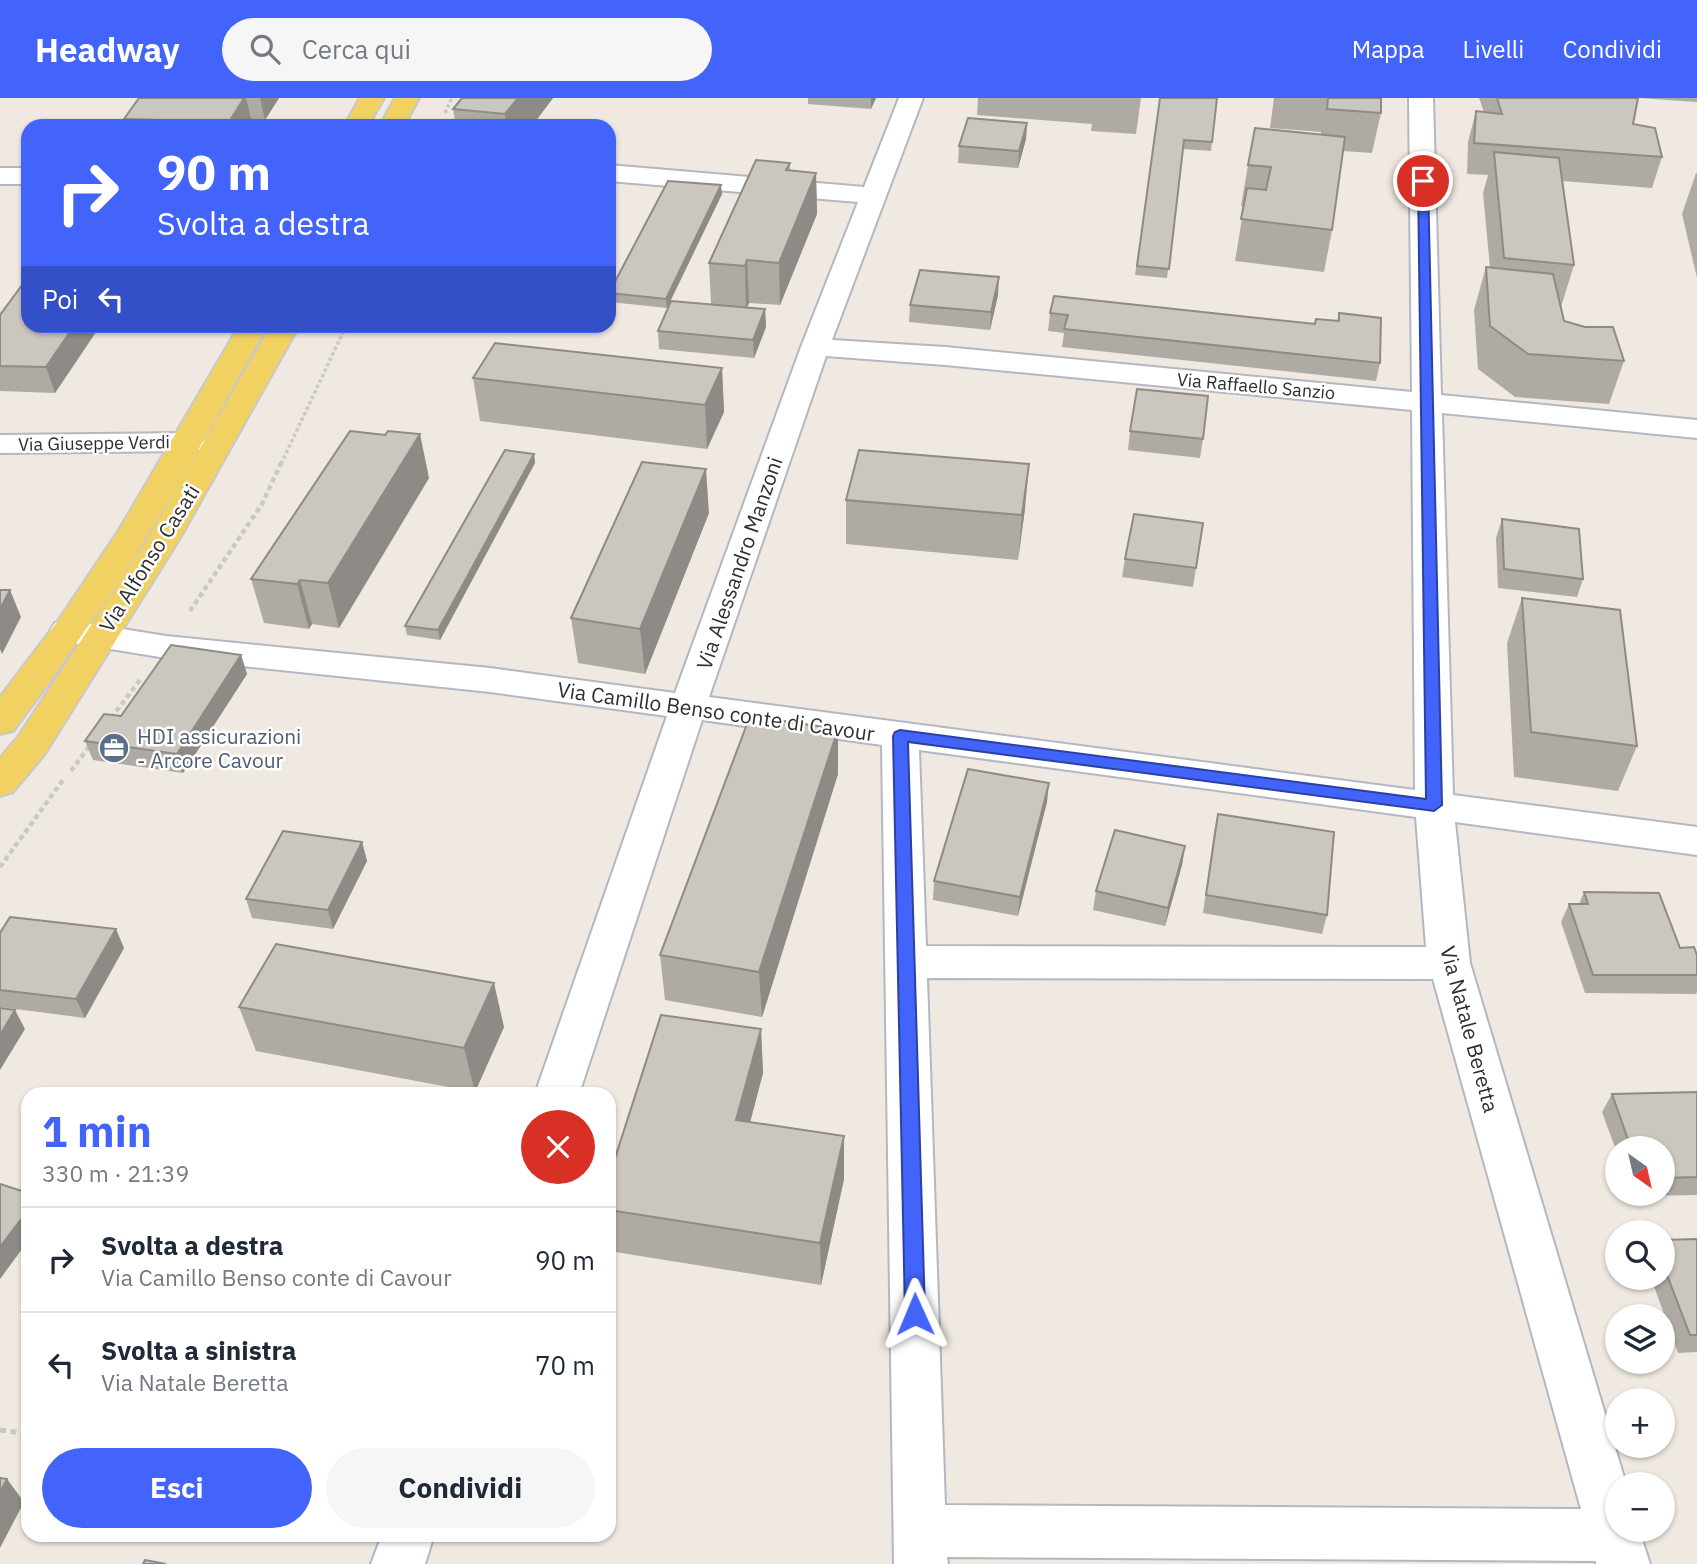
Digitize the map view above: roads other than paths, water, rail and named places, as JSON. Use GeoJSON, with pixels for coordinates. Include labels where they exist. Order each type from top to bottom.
{"type":"FeatureCollection","features":[{"type":"Feature","properties":{"kind":"main road"},"geometry":{"type":"LineString","coordinates":[[360,119],[372,98]]}},
{"type":"Feature","properties":{"kind":"main road"},"geometry":{"type":"LineString","coordinates":[[395,119],[407,98]]}},
{"type":"Feature","properties":{"kind":"main road","name":"Via Alfonso Casati"},"geometry":{"type":"LineString","coordinates":[[0,783],[31,746],[147,511],[249,333]]}},
{"type":"Feature","properties":{"kind":"main road","name":"Via Alfonso Casati"},"geometry":{"type":"LineString","coordinates":[[0,722],[84,634],[164,538],[281,333]]}},
{"type":"Feature","properties":{"kind":"street","name":"Via Alessandro Manzoni"},"geometry":{"type":"LineString","coordinates":[[559,1087],[688,708],[815,347],[911,98]]}},
{"type":"Feature","properties":{"kind":"street","name":"Via Natale Beretta"},"geometry":{"type":"LineString","coordinates":[[1421,98],[1434,805],[1449,963],[1618,1550]]}},
{"type":"Feature","properties":{"kind":"street"},"geometry":{"type":"LineString","coordinates":[[616,174],[875,196]]}},
{"type":"Feature","properties":{"kind":"street"},"geometry":{"type":"LineString","coordinates":[[0,176],[21,176]]}},
{"type":"Feature","properties":{"kind":"street","name":"Via Raffaello Sanzio"},"geometry":{"type":"LineString","coordinates":[[815,347],[945,356],[1697,429]]}},
{"type":"Feature","properties":{"kind":"street","name":"Via Giuseppe Verdi"},"geometry":{"type":"LineString","coordinates":[[0,444],[189,442]]}},
{"type":"Feature","properties":{"kind":"street","name":"Via Camillo Benso conte di Cavour"},"geometry":{"type":"LineString","coordinates":[[84,634],[166,647],[490,680],[1697,841]]}},
{"type":"Feature","properties":{"kind":"street"},"geometry":{"type":"LineString","coordinates":[[900,736],[921,1547],[1618,1550]]}},
{"type":"Feature","properties":{"kind":"street"},"geometry":{"type":"LineString","coordinates":[[906,962],[1449,963]]}},
{"type":"Feature","properties":{"kind":"street"},"geometry":{"type":"LineString","coordinates":[[398,1564],[406,1542]]}},
{"type":"Feature","properties":{"kind":"place","name":"HDI assicurazioni - Arcore Cavour"},"geometry":{"type":"Point","coordinates":[114,748]}}]}
